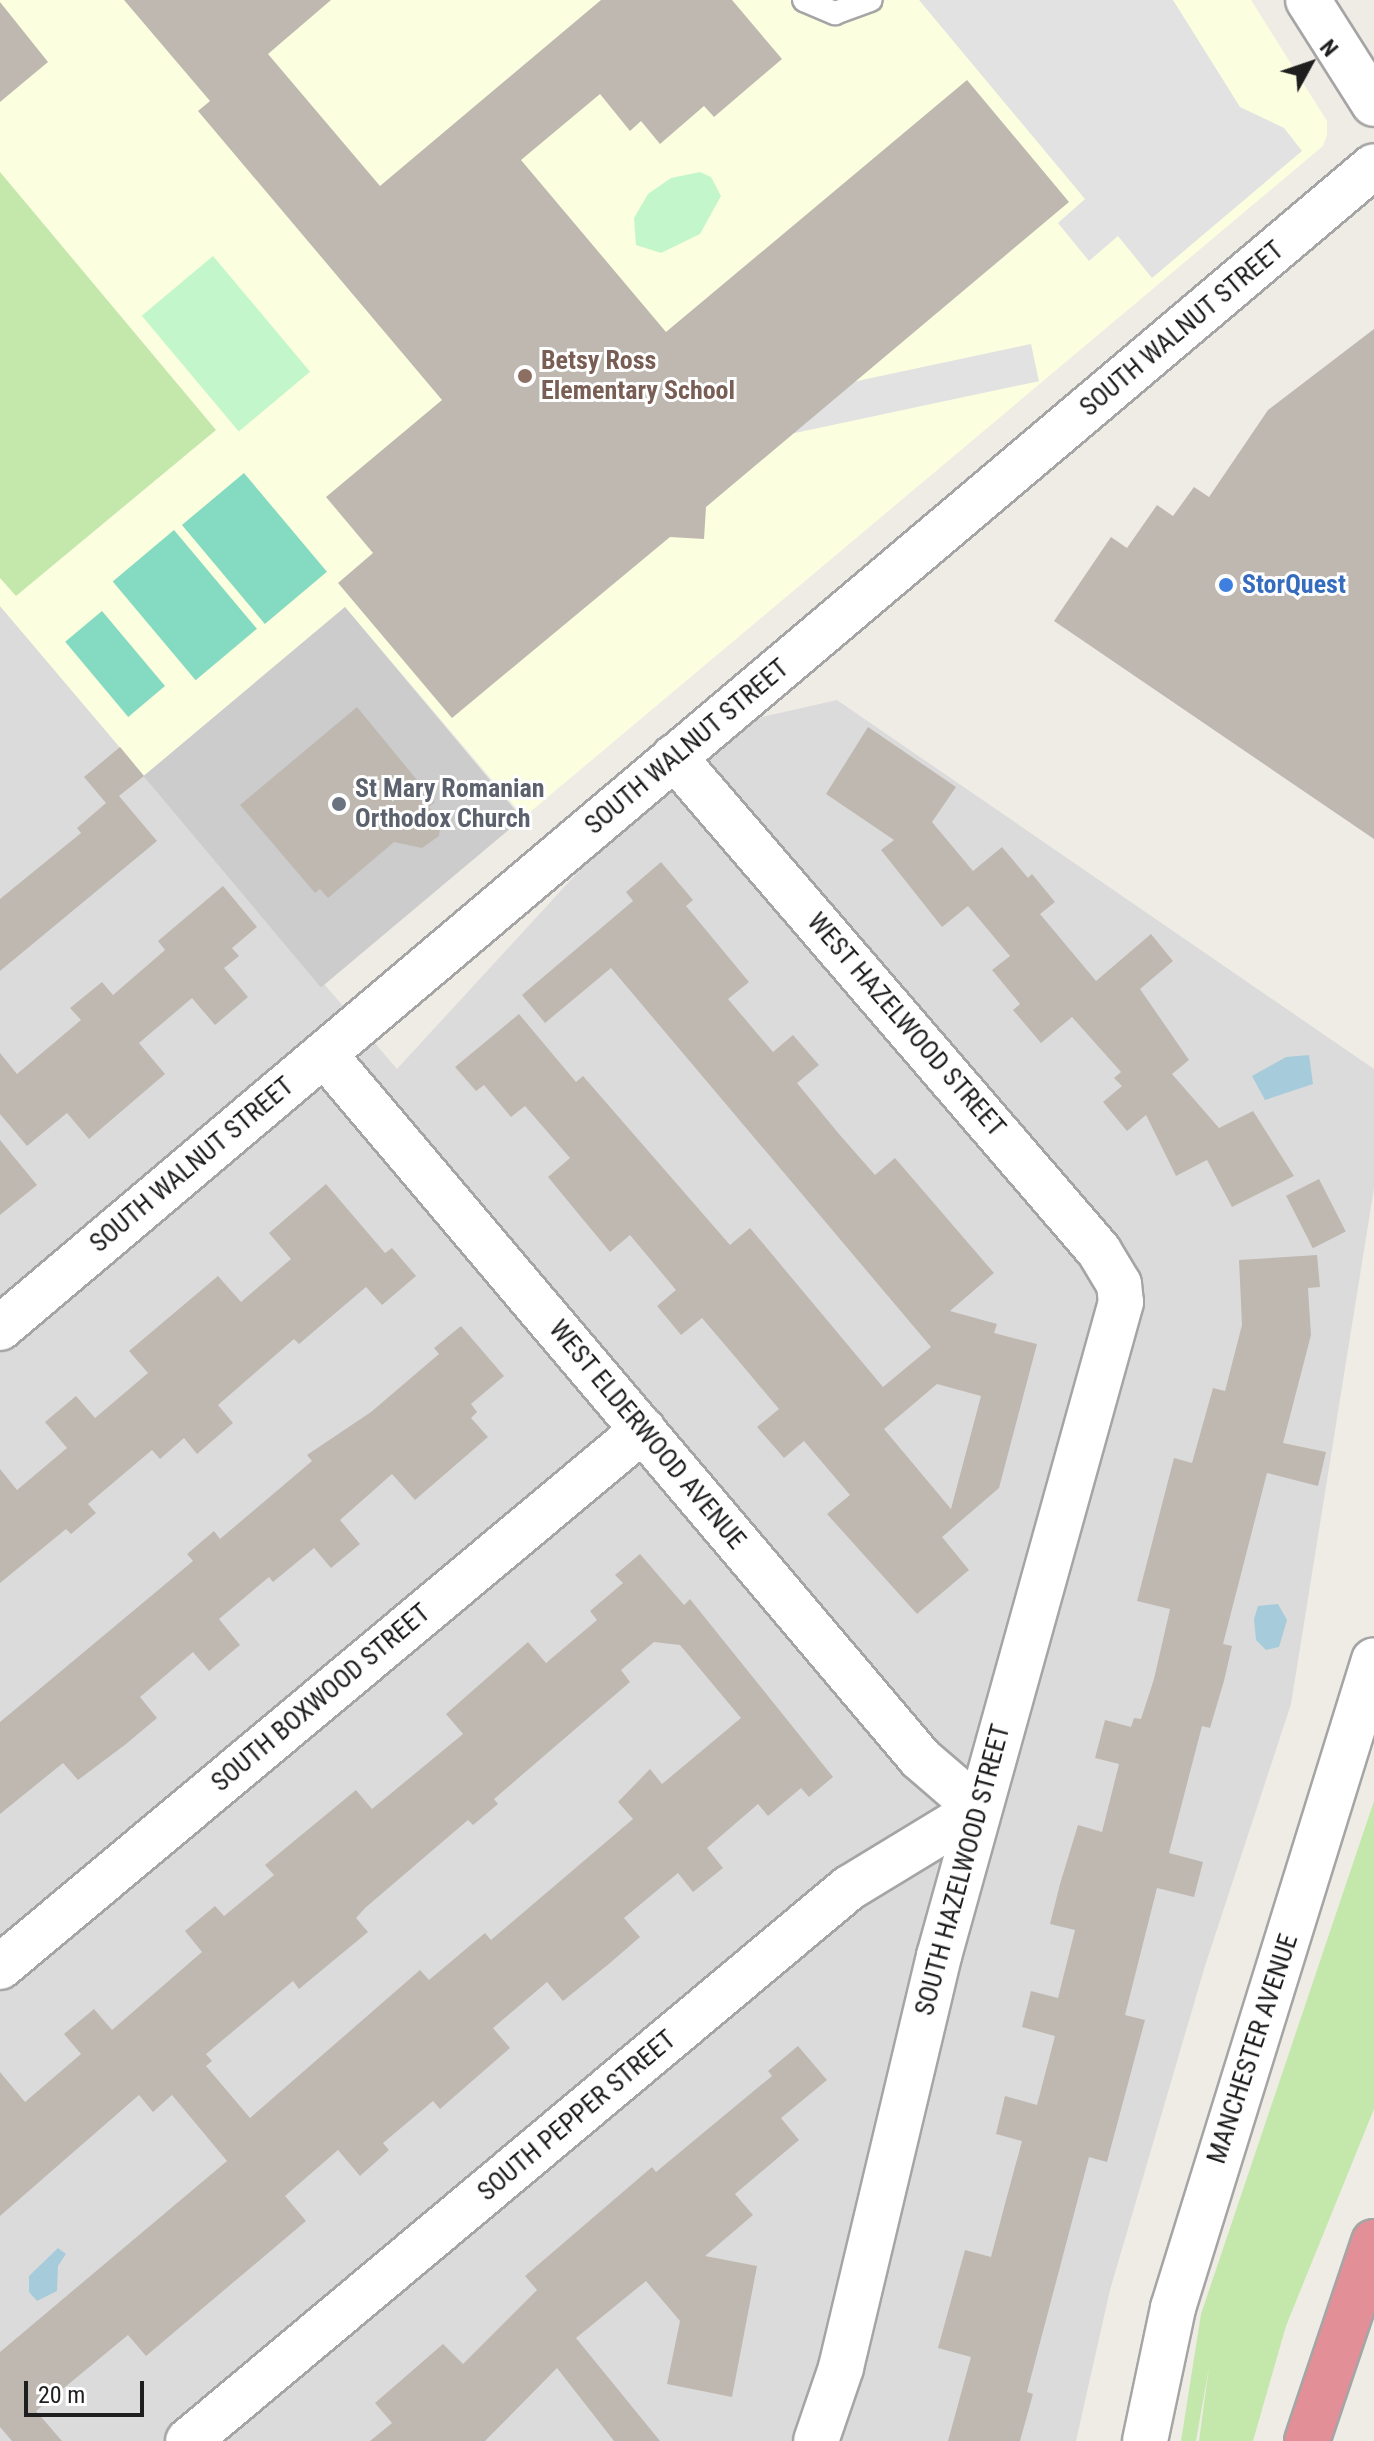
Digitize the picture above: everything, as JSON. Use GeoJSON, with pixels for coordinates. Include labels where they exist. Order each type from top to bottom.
{"type":"FeatureCollection","features":[{"type":"Feature","properties":{"kind":"highway"},"geometry":{"type":"LineString","coordinates":[[1307,2441],[1374,2242]]}},
{"type":"Feature","properties":{"kind":"street"},"geometry":{"type":"LineString","coordinates":[[1308,0],[1374,104]]}},
{"type":"Feature","properties":{"kind":"street","name":"SOUTH WALNUT STREET"},"geometry":{"type":"LineString","coordinates":[[0,1328],[1374,166]]}},
{"type":"Feature","properties":{"kind":"street","name":"WEST HAZELWOOD STREET"},"geometry":{"type":"LineString","coordinates":[[674,757],[1099,1251],[1119,1284],[1121,1302]]}},
{"type":"Feature","properties":{"kind":"street","name":"WEST ELDERWOOD AVENUE"},"geometry":{"type":"LineString","coordinates":[[324,1054],[920,1758],[979,1809]]}},
{"type":"Feature","properties":{"kind":"street","name":"SOUTH HAZELWOOD STREET"},"geometry":{"type":"LineString","coordinates":[[816,2441],[841,2368],[979,1809],[1121,1302]]}},
{"type":"Feature","properties":{"kind":"street","name":"SOUTH BOXWOOD STREET"},"geometry":{"type":"LineString","coordinates":[[0,1967],[643,1430]]}},
{"type":"Feature","properties":{"kind":"street","name":"MANCHESTER AVENUE"},"geometry":{"type":"LineString","coordinates":[[1145,2441],[1173,2308],[1374,1660]]}},
{"type":"Feature","properties":{"kind":"street","name":"SOUTH PEPPER STREET"},"geometry":{"type":"LineString","coordinates":[[188,2441],[849,1888],[979,1809]]}},
{"type":"Feature","properties":{"kind":"lane"},"geometry":{"type":"LineString","coordinates":[[804,0],[835,13],[871,0]]}},
{"type":"Feature","properties":{"kind":"shaded area","name":"Betsy Ross Elementary School"},"geometry":{"type":"Polygon","coordinates":[[[0,0],[1251,0],[1327,121],[1327,135],[1323,146],[524,817],[345,607],[144,776],[0,606],[0,0]]]}},
{"type":"Feature","properties":{"kind":"shaded area"},"geometry":{"type":"Polygon","coordinates":[[[919,0],[1173,0],[1240,107],[1284,128],[1302,151],[1152,278],[1118,236],[1089,261],[1058,223],[1085,199],[919,0]]]}},
{"type":"Feature","properties":{"kind":"shaded area"},"geometry":{"type":"Polygon","coordinates":[[[1031,344],[1039,381],[605,473],[597,436],[1031,344]]]}},
{"type":"Feature","properties":{"kind":"shaded area"},"geometry":{"type":"Polygon","coordinates":[[[0,606],[397,1069],[613,834],[758,718],[837,700],[1374,1069],[1374,1188],[1291,1704],[1205,1966],[1110,2290],[1076,2441],[0,2441],[0,606]]]}},
{"type":"Feature","properties":{"kind":"shaded area"},"geometry":{"type":"Polygon","coordinates":[[[345,607],[522,818],[321,987],[144,776],[345,607]]]}},
{"type":"Feature","properties":{"kind":"green space"},"geometry":{"type":"Polygon","coordinates":[[[0,172],[216,430],[16,596],[0,578],[0,172]]]}},
{"type":"Feature","properties":{"kind":"green space"},"geometry":{"type":"Polygon","coordinates":[[[700,172],[711,177],[721,196],[700,234],[661,253],[636,245],[634,218],[648,194],[671,178],[700,172]]]}},
{"type":"Feature","properties":{"kind":"green space"},"geometry":{"type":"Polygon","coordinates":[[[213,256],[310,372],[239,431],[142,316],[213,256]]]}},
{"type":"Feature","properties":{"kind":"green space"},"geometry":{"type":"Polygon","coordinates":[[[244,473],[327,572],[265,624],[182,525],[244,473]]]}},
{"type":"Feature","properties":{"kind":"green space"},"geometry":{"type":"Polygon","coordinates":[[[174,530],[257,629],[196,680],[113,581],[174,530]]]}},
{"type":"Feature","properties":{"kind":"green space"},"geometry":{"type":"Polygon","coordinates":[[[102,611],[165,686],[128,717],[65,642],[102,611]]]}},
{"type":"Feature","properties":{"kind":"green space"},"geometry":{"type":"Polygon","coordinates":[[[1374,1801],[1374,2109],[1286,2326],[1253,2441],[1199,2441],[1209,2367],[1196,2441],[1181,2441],[1201,2314],[1374,1801]]]}},
{"type":"Feature","properties":{"kind":"water"},"geometry":{"type":"Polygon","coordinates":[[[1309,1055],[1313,1084],[1265,1100],[1252,1076],[1286,1057],[1309,1055]]]}},
{"type":"Feature","properties":{"kind":"water"},"geometry":{"type":"Polygon","coordinates":[[[1278,1604],[1287,1620],[1279,1647],[1266,1650],[1256,1640],[1254,1619],[1258,1606],[1278,1604]]]}},
{"type":"Feature","properties":{"kind":"water"},"geometry":{"type":"Polygon","coordinates":[[[58,2248],[66,2254],[58,2266],[57,2291],[37,2301],[29,2292],[29,2276],[58,2248]]]}},
{"type":"Feature","properties":{"kind":"building"},"geometry":{"type":"Polygon","coordinates":[[[124,0],[331,0],[268,54],[380,186],[601,0],[732,0],[782,59],[714,117],[704,106],[660,144],[641,121],[630,131],[600,94],[521,160],[666,332],[967,80],[1069,202],[706,507],[704,539],[670,537],[452,718],[338,583],[373,553],[326,497],[442,400],[198,111],[210,101],[124,0]]]}},
{"type":"Feature","properties":{"kind":"building"},"geometry":{"type":"Polygon","coordinates":[[[0,2],[48,62],[0,102],[0,2]]]}},
{"type":"Feature","properties":{"kind":"building","name":"StorQuest"},"geometry":{"type":"Polygon","coordinates":[[[1374,329],[1374,839],[1054,621],[1111,537],[1127,548],[1157,505],[1173,516],[1194,487],[1209,497],[1268,410],[1374,329]]]}},
{"type":"Feature","properties":{"kind":"building","name":"St Mary Romanian Orthodox Church"},"geometry":{"type":"Polygon","coordinates":[[[357,707],[435,802],[429,807],[441,821],[439,836],[422,848],[394,842],[328,898],[320,889],[315,893],[240,805],[357,707]]]}},
{"type":"Feature","properties":{"kind":"building"},"geometry":{"type":"Polygon","coordinates":[[[868,727],[956,787],[932,822],[973,871],[1002,847],[1028,878],[1032,874],[1055,902],[1040,914],[1096,981],[1151,934],[1173,961],[1140,989],[1189,1060],[1172,1074],[1219,1128],[1253,1111],[1294,1176],[1232,1207],[1207,1160],[1176,1176],[1146,1115],[1127,1131],[1103,1102],[1122,1086],[1114,1078],[1121,1072],[1072,1017],[1041,1043],[1013,1010],[1020,1004],[992,970],[1010,956],[968,906],[942,927],[881,850],[894,840],[826,794],[868,727]]]}},
{"type":"Feature","properties":{"kind":"building"},"geometry":{"type":"Polygon","coordinates":[[[120,747],[144,776],[119,796],[157,841],[0,971],[0,899],[81,833],[77,828],[106,803],[84,777],[120,747]]]}},
{"type":"Feature","properties":{"kind":"building"},"geometry":{"type":"Polygon","coordinates":[[[661,862],[693,900],[686,906],[749,982],[728,999],[773,1052],[793,1035],[819,1065],[797,1083],[839,1134],[875,1175],[895,1158],[994,1273],[950,1311],[997,1324],[994,1333],[1037,1344],[999,1488],[942,1537],[969,1570],[917,1614],[827,1514],[850,1495],[804,1441],[784,1458],[757,1427],[779,1409],[737,1359],[702,1318],[681,1335],[657,1306],[676,1290],[630,1235],[610,1252],[548,1177],[570,1158],[525,1106],[511,1117],[484,1085],[476,1091],[455,1067],[519,1014],[576,1082],[583,1076],[730,1245],[750,1228],[883,1387],[931,1347],[611,968],[545,1023],[522,995],[633,901],[626,892],[661,862]],[[937,1384],[884,1429],[951,1509],[981,1396],[937,1384]]]}},
{"type":"Feature","properties":{"kind":"building"},"geometry":{"type":"Polygon","coordinates":[[[223,886],[257,927],[232,948],[239,956],[224,968],[248,997],[215,1025],[192,998],[139,1043],[165,1074],[89,1139],[67,1113],[27,1146],[0,1114],[0,1053],[17,1074],[81,1020],[70,1008],[102,982],[113,995],[165,950],[158,941],[223,886]]]}},
{"type":"Feature","properties":{"kind":"building"},"geometry":{"type":"Polygon","coordinates":[[[0,1140],[37,1185],[0,1215],[0,1140]]]}},
{"type":"Feature","properties":{"kind":"building"},"geometry":{"type":"Polygon","coordinates":[[[1319,1179],[1346,1232],[1313,1248],[1286,1196],[1319,1179]]]}},
{"type":"Feature","properties":{"kind":"building"},"geometry":{"type":"Polygon","coordinates":[[[326,1184],[385,1253],[392,1248],[416,1276],[382,1305],[366,1287],[299,1344],[294,1339],[218,1405],[233,1423],[197,1454],[184,1438],[160,1459],[152,1450],[88,1504],[96,1513],[71,1534],[66,1529],[0,1583],[0,1469],[17,1490],[67,1448],[45,1422],[76,1396],[95,1418],[148,1373],[129,1351],[218,1276],[241,1302],[291,1259],[269,1233],[326,1184]]]}},
{"type":"Feature","properties":{"kind":"building"},"geometry":{"type":"Polygon","coordinates":[[[1317,1255],[1320,1287],[1308,1288],[1311,1335],[1283,1443],[1326,1452],[1318,1486],[1267,1473],[1223,1644],[1232,1646],[1224,1681],[1210,1728],[1202,1726],[1169,1853],[1203,1862],[1194,1897],[1157,1888],[1125,2015],[1145,2020],[1107,2162],[1089,2157],[1027,2392],[1033,2394],[1020,2441],[948,2441],[971,2357],[938,2348],[965,2250],[991,2257],[1022,2141],[996,2134],[1005,2096],[1037,2105],[1055,2036],[1022,2027],[1031,1991],[1058,1998],[1075,1930],[1050,1924],[1060,1884],[1078,1825],[1102,1832],[1119,1764],[1095,1758],[1105,1720],[1131,1727],[1134,1718],[1141,1719],[1154,1679],[1170,1609],[1137,1601],[1174,1458],[1192,1463],[1213,1388],[1225,1391],[1242,1325],[1239,1260],[1317,1255]]]}},
{"type":"Feature","properties":{"kind":"building"},"geometry":{"type":"Polygon","coordinates":[[[461,1326],[504,1376],[471,1404],[477,1412],[471,1418],[488,1437],[415,1500],[392,1474],[340,1520],[360,1544],[331,1568],[314,1548],[273,1582],[269,1577],[219,1619],[240,1645],[209,1671],[193,1652],[140,1697],[157,1718],[78,1780],[63,1763],[0,1814],[0,1722],[193,1561],[187,1554],[214,1531],[220,1539],[312,1461],[307,1455],[371,1412],[439,1354],[434,1348],[461,1326]]]}},
{"type":"Feature","properties":{"kind":"building"},"geometry":{"type":"Polygon","coordinates":[[[640,1554],[684,1605],[690,1599],[833,1777],[809,1797],[801,1788],[768,1816],[758,1804],[707,1848],[723,1868],[693,1892],[678,1873],[624,1918],[640,1937],[563,2001],[547,1982],[493,2028],[510,2048],[440,2109],[433,2101],[383,2143],[389,2150],[360,2176],[338,2150],[285,2196],[306,2221],[146,2356],[128,2335],[36,2411],[62,2441],[12,2441],[0,2427],[0,2352],[227,2161],[172,2095],[153,2112],[139,2095],[0,2216],[0,2072],[25,2102],[81,2054],[64,2034],[94,2009],[112,2030],[202,1952],[185,1931],[215,1906],[224,1916],[274,1875],[265,1865],[356,1790],[372,1809],[463,1734],[446,1714],[528,1642],[546,1663],[597,1620],[590,1611],[623,1583],[615,1575],[640,1554]],[[654,1642],[621,1670],[630,1682],[494,1799],[498,1804],[473,1825],[468,1820],[365,1908],[356,1918],[368,1932],[299,1989],[293,1981],[206,2054],[212,2061],[206,2066],[250,2118],[420,1970],[429,1980],[485,1933],[491,1940],[633,1819],[618,1802],[650,1769],[662,1784],[741,1718],[680,1645],[654,1642]]]}},
{"type":"Feature","properties":{"kind":"building"},"geometry":{"type":"Polygon","coordinates":[[[798,2046],[827,2080],[781,2118],[799,2140],[735,2194],[753,2215],[705,2256],[757,2266],[732,2397],[667,2384],[680,2321],[646,2281],[576,2338],[660,2441],[614,2441],[557,2368],[485,2441],[370,2441],[392,2423],[375,2403],[443,2344],[463,2364],[537,2290],[525,2276],[652,2167],[656,2172],[772,2076],[768,2071],[798,2046]]]}},
{"type":"Feature","properties":{"kind":"place","name":"Betsy Ross Elementary School"},"geometry":{"type":"Point","coordinates":[525,376]}},
{"type":"Feature","properties":{"kind":"place","name":"StorQuest"},"geometry":{"type":"Point","coordinates":[1226,585]}},
{"type":"Feature","properties":{"kind":"place","name":"St Mary Romanian Orthodox Church"},"geometry":{"type":"Point","coordinates":[339,804]}}]}
